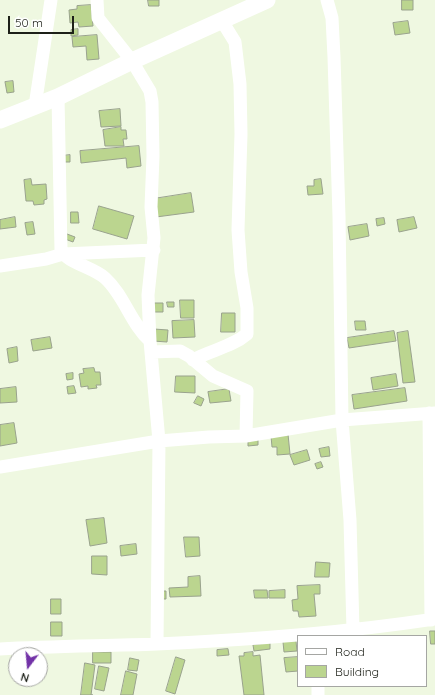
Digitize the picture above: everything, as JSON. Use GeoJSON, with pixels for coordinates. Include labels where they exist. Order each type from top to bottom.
{"type":"FeatureCollection","features":[{"type":"Feature","properties":{"kind":"main road"},"geometry":{"type":"LineString","coordinates":[[0,120],[58,97],[132,61],[267,0]]}},
{"type":"Feature","properties":{"kind":"street"},"geometry":{"type":"LineString","coordinates":[[35,106],[40,63],[51,0]]}},
{"type":"Feature","properties":{"kind":"street"},"geometry":{"type":"LineString","coordinates":[[97,0],[98,18],[132,61],[150,90],[152,102],[153,156],[151,207],[154,250],[148,295],[159,441],[157,644]]}},
{"type":"Feature","properties":{"kind":"street"},"geometry":{"type":"LineString","coordinates":[[327,0],[332,18],[334,57],[340,216],[342,420],[350,520],[353,630]]}},
{"type":"Feature","properties":{"kind":"street"},"geometry":{"type":"LineString","coordinates":[[193,360],[239,341],[247,334],[247,308],[241,272],[238,230],[241,134],[240,84],[235,42],[222,21]]}},
{"type":"Feature","properties":{"kind":"street"},"geometry":{"type":"LineString","coordinates":[[58,97],[60,243],[63,254],[105,278],[128,310],[140,333],[151,347],[180,351],[213,376],[247,391],[246,436]]}},
{"type":"Feature","properties":{"kind":"street"},"geometry":{"type":"LineString","coordinates":[[0,266],[46,259],[63,254],[154,250]]}},
{"type":"Feature","properties":{"kind":"street"},"geometry":{"type":"LineString","coordinates":[[0,467],[159,441],[246,436],[342,420],[432,413],[433,620],[312,635]]}},
{"type":"Feature","properties":{"kind":"street"},"geometry":{"type":"LineString","coordinates":[[0,649],[157,644],[297,636]]}},
{"type":"Feature","properties":{"kind":"building"},"geometry":{"type":"Polygon","coordinates":[[[148,0],[159,0],[159,6],[149,6],[148,0]]]}},
{"type":"Feature","properties":{"kind":"building"},"geometry":{"type":"Polygon","coordinates":[[[402,0],[413,0],[413,10],[402,10],[402,0]]]}},
{"type":"Feature","properties":{"kind":"building"},"geometry":{"type":"Polygon","coordinates":[[[91,5],[93,26],[79,27],[78,22],[70,23],[69,10],[77,9],[77,6],[91,5]]]}},
{"type":"Feature","properties":{"kind":"building"},"geometry":{"type":"Polygon","coordinates":[[[408,21],[410,33],[395,35],[393,23],[408,21]]]}},
{"type":"Feature","properties":{"kind":"building"},"geometry":{"type":"Polygon","coordinates":[[[78,29],[78,35],[71,36],[71,30],[78,29]]]}},
{"type":"Feature","properties":{"kind":"building"},"geometry":{"type":"Polygon","coordinates":[[[97,35],[99,59],[87,60],[86,46],[73,47],[72,37],[97,35]]]}},
{"type":"Feature","properties":{"kind":"building"},"geometry":{"type":"Polygon","coordinates":[[[13,81],[14,92],[7,93],[5,82],[13,81]]]}},
{"type":"Feature","properties":{"kind":"building"},"geometry":{"type":"Polygon","coordinates":[[[120,109],[121,126],[101,127],[99,111],[120,109]]]}},
{"type":"Feature","properties":{"kind":"building"},"geometry":{"type":"Polygon","coordinates":[[[121,127],[121,130],[126,130],[127,139],[123,139],[124,146],[105,146],[103,130],[121,127]]]}},
{"type":"Feature","properties":{"kind":"building"},"geometry":{"type":"Polygon","coordinates":[[[139,146],[141,166],[127,168],[126,158],[81,163],[80,151],[139,146]]]}},
{"type":"Feature","properties":{"kind":"building"},"geometry":{"type":"Polygon","coordinates":[[[70,155],[70,162],[63,162],[62,156],[70,155]]]}},
{"type":"Feature","properties":{"kind":"building"},"geometry":{"type":"Polygon","coordinates":[[[31,179],[32,185],[46,184],[47,199],[44,200],[44,204],[34,205],[33,201],[26,201],[24,180],[31,179]]]}},
{"type":"Feature","properties":{"kind":"building"},"geometry":{"type":"Polygon","coordinates":[[[321,179],[323,194],[308,195],[307,186],[314,186],[314,180],[321,179]]]}},
{"type":"Feature","properties":{"kind":"building"},"geometry":{"type":"Polygon","coordinates":[[[191,193],[194,212],[156,217],[153,199],[191,193]]]}},
{"type":"Feature","properties":{"kind":"building"},"geometry":{"type":"Polygon","coordinates":[[[99,206],[134,216],[127,239],[93,229],[99,206]]]}},
{"type":"Feature","properties":{"kind":"building"},"geometry":{"type":"Polygon","coordinates":[[[71,212],[78,212],[79,223],[71,223],[71,212]]]}},
{"type":"Feature","properties":{"kind":"building"},"geometry":{"type":"Polygon","coordinates":[[[15,217],[16,227],[0,229],[0,220],[15,217]]]}},
{"type":"Feature","properties":{"kind":"building"},"geometry":{"type":"Polygon","coordinates":[[[414,217],[417,228],[399,232],[397,220],[414,217]]]}},
{"type":"Feature","properties":{"kind":"building"},"geometry":{"type":"Polygon","coordinates":[[[384,218],[385,224],[377,226],[376,219],[384,218]]]}},
{"type":"Feature","properties":{"kind":"building"},"geometry":{"type":"Polygon","coordinates":[[[33,222],[35,234],[27,235],[25,223],[33,222]]]}},
{"type":"Feature","properties":{"kind":"building"},"geometry":{"type":"Polygon","coordinates":[[[367,224],[369,236],[350,240],[348,227],[367,224]]]}},
{"type":"Feature","properties":{"kind":"building"},"geometry":{"type":"Polygon","coordinates":[[[67,234],[75,237],[73,242],[65,239],[67,234]]]}},
{"type":"Feature","properties":{"kind":"building"},"geometry":{"type":"Polygon","coordinates":[[[180,300],[194,300],[194,318],[181,318],[180,300]]]}},
{"type":"Feature","properties":{"kind":"building"},"geometry":{"type":"Polygon","coordinates":[[[167,302],[174,302],[174,307],[168,307],[167,302]]]}},
{"type":"Feature","properties":{"kind":"building"},"geometry":{"type":"Polygon","coordinates":[[[153,303],[163,303],[163,312],[153,312],[153,303]]]}},
{"type":"Feature","properties":{"kind":"building"},"geometry":{"type":"Polygon","coordinates":[[[222,313],[235,313],[235,332],[221,332],[222,313]]]}},
{"type":"Feature","properties":{"kind":"building"},"geometry":{"type":"Polygon","coordinates":[[[194,320],[195,337],[173,338],[172,321],[194,320]]]}},
{"type":"Feature","properties":{"kind":"building"},"geometry":{"type":"Polygon","coordinates":[[[355,321],[365,321],[366,330],[356,330],[355,321]]]}},
{"type":"Feature","properties":{"kind":"building"},"geometry":{"type":"Polygon","coordinates":[[[154,329],[168,330],[167,342],[153,341],[154,329]]]}},
{"type":"Feature","properties":{"kind":"building"},"geometry":{"type":"Polygon","coordinates":[[[394,331],[396,341],[349,348],[347,338],[394,331]]]}},
{"type":"Feature","properties":{"kind":"building"},"geometry":{"type":"Polygon","coordinates":[[[408,331],[415,382],[403,383],[397,333],[408,331]]]}},
{"type":"Feature","properties":{"kind":"building"},"geometry":{"type":"Polygon","coordinates":[[[50,337],[52,348],[33,351],[31,340],[50,337]]]}},
{"type":"Feature","properties":{"kind":"building"},"geometry":{"type":"Polygon","coordinates":[[[17,347],[18,361],[9,363],[7,349],[17,347]]]}},
{"type":"Feature","properties":{"kind":"building"},"geometry":{"type":"Polygon","coordinates":[[[94,368],[95,372],[100,372],[101,385],[96,385],[97,388],[88,389],[88,386],[81,387],[79,374],[84,373],[83,369],[94,368]]]}},
{"type":"Feature","properties":{"kind":"building"},"geometry":{"type":"Polygon","coordinates":[[[73,373],[73,379],[67,380],[66,374],[73,373]]]}},
{"type":"Feature","properties":{"kind":"building"},"geometry":{"type":"Polygon","coordinates":[[[396,374],[398,386],[373,390],[371,378],[396,374]]]}},
{"type":"Feature","properties":{"kind":"building"},"geometry":{"type":"Polygon","coordinates":[[[176,376],[195,376],[195,393],[175,392],[176,376]]]}},
{"type":"Feature","properties":{"kind":"building"},"geometry":{"type":"Polygon","coordinates":[[[74,386],[76,393],[68,394],[67,387],[74,386]]]}},
{"type":"Feature","properties":{"kind":"building"},"geometry":{"type":"Polygon","coordinates":[[[16,387],[17,402],[0,403],[0,389],[16,387]]]}},
{"type":"Feature","properties":{"kind":"building"},"geometry":{"type":"Polygon","coordinates":[[[405,388],[407,401],[354,409],[352,395],[405,388]]]}},
{"type":"Feature","properties":{"kind":"building"},"geometry":{"type":"Polygon","coordinates":[[[229,389],[231,401],[210,403],[208,392],[229,389]]]}},
{"type":"Feature","properties":{"kind":"building"},"geometry":{"type":"Polygon","coordinates":[[[198,396],[204,399],[201,406],[194,403],[198,396]]]}},
{"type":"Feature","properties":{"kind":"building"},"geometry":{"type":"Polygon","coordinates":[[[14,423],[17,443],[0,446],[0,425],[14,423]]]}},
{"type":"Feature","properties":{"kind":"building"},"geometry":{"type":"Polygon","coordinates":[[[288,434],[290,454],[277,455],[277,447],[272,447],[271,436],[288,434]]]}},
{"type":"Feature","properties":{"kind":"building"},"geometry":{"type":"Polygon","coordinates":[[[258,438],[258,445],[248,446],[248,439],[258,438]]]}},
{"type":"Feature","properties":{"kind":"building"},"geometry":{"type":"Polygon","coordinates":[[[329,447],[330,456],[321,457],[319,449],[329,447]]]}},
{"type":"Feature","properties":{"kind":"building"},"geometry":{"type":"Polygon","coordinates":[[[307,450],[310,460],[294,465],[290,455],[307,450]]]}},
{"type":"Feature","properties":{"kind":"building"},"geometry":{"type":"Polygon","coordinates":[[[321,462],[323,467],[317,469],[315,464],[321,462]]]}},
{"type":"Feature","properties":{"kind":"building"},"geometry":{"type":"Polygon","coordinates":[[[104,518],[107,543],[90,546],[86,520],[104,518]]]}},
{"type":"Feature","properties":{"kind":"building"},"geometry":{"type":"Polygon","coordinates":[[[184,537],[199,537],[200,556],[186,557],[184,537]]]}},
{"type":"Feature","properties":{"kind":"building"},"geometry":{"type":"Polygon","coordinates":[[[136,544],[137,554],[121,556],[120,546],[136,544]]]}},
{"type":"Feature","properties":{"kind":"building"},"geometry":{"type":"Polygon","coordinates":[[[92,556],[107,556],[107,575],[92,574],[92,556]]]}},
{"type":"Feature","properties":{"kind":"building"},"geometry":{"type":"Polygon","coordinates":[[[316,562],[330,563],[329,577],[315,577],[316,562]]]}},
{"type":"Feature","properties":{"kind":"building"},"geometry":{"type":"Polygon","coordinates":[[[200,576],[201,596],[170,597],[169,588],[188,587],[188,577],[200,576]]]}},
{"type":"Feature","properties":{"kind":"building"},"geometry":{"type":"Polygon","coordinates":[[[320,585],[320,594],[314,594],[316,616],[299,617],[298,611],[293,611],[292,600],[298,599],[297,586],[320,585]]]}},
{"type":"Feature","properties":{"kind":"building"},"geometry":{"type":"Polygon","coordinates":[[[254,590],[267,590],[268,598],[255,598],[254,590]]]}},
{"type":"Feature","properties":{"kind":"building"},"geometry":{"type":"Polygon","coordinates":[[[285,590],[285,598],[269,598],[269,591],[285,590]]]}},
{"type":"Feature","properties":{"kind":"building"},"geometry":{"type":"Polygon","coordinates":[[[159,591],[166,591],[166,599],[159,599],[159,591]]]}},
{"type":"Feature","properties":{"kind":"building"},"geometry":{"type":"Polygon","coordinates":[[[51,599],[61,599],[61,614],[51,614],[51,599]]]}},
{"type":"Feature","properties":{"kind":"building"},"geometry":{"type":"Polygon","coordinates":[[[51,622],[62,622],[62,636],[51,636],[51,622]]]}},
{"type":"Feature","properties":{"kind":"building"},"geometry":{"type":"Polygon","coordinates":[[[430,631],[435,631],[435,644],[431,644],[430,631]]]}},
{"type":"Feature","properties":{"kind":"building"},"geometry":{"type":"Polygon","coordinates":[[[296,641],[297,651],[284,652],[283,642],[296,641]]]}},
{"type":"Feature","properties":{"kind":"building"},"geometry":{"type":"Polygon","coordinates":[[[270,643],[270,649],[254,651],[253,645],[270,643]]]}},
{"type":"Feature","properties":{"kind":"building"},"geometry":{"type":"Polygon","coordinates":[[[228,649],[229,655],[217,656],[217,650],[228,649]]]}},
{"type":"Feature","properties":{"kind":"building"},"geometry":{"type":"Polygon","coordinates":[[[93,652],[111,652],[111,663],[93,663],[93,652]]]}},
{"type":"Feature","properties":{"kind":"building"},"geometry":{"type":"Polygon","coordinates":[[[253,652],[253,656],[260,655],[264,695],[244,695],[239,656],[244,656],[244,653],[253,652]]]}},
{"type":"Feature","properties":{"kind":"building"},"geometry":{"type":"Polygon","coordinates":[[[176,657],[185,660],[175,694],[166,691],[176,657]]]}},
{"type":"Feature","properties":{"kind":"building"},"geometry":{"type":"Polygon","coordinates":[[[297,657],[297,671],[286,672],[284,658],[297,657]]]}},
{"type":"Feature","properties":{"kind":"building"},"geometry":{"type":"Polygon","coordinates":[[[130,658],[139,660],[137,671],[128,670],[130,658]]]}},
{"type":"Feature","properties":{"kind":"building"},"geometry":{"type":"Polygon","coordinates":[[[85,663],[95,665],[91,695],[81,695],[85,663]]]}},
{"type":"Feature","properties":{"kind":"building"},"geometry":{"type":"Polygon","coordinates":[[[99,666],[109,668],[104,691],[95,689],[99,666]]]}},
{"type":"Feature","properties":{"kind":"building"},"geometry":{"type":"Polygon","coordinates":[[[126,671],[137,674],[133,695],[121,695],[126,671]]]}}]}
